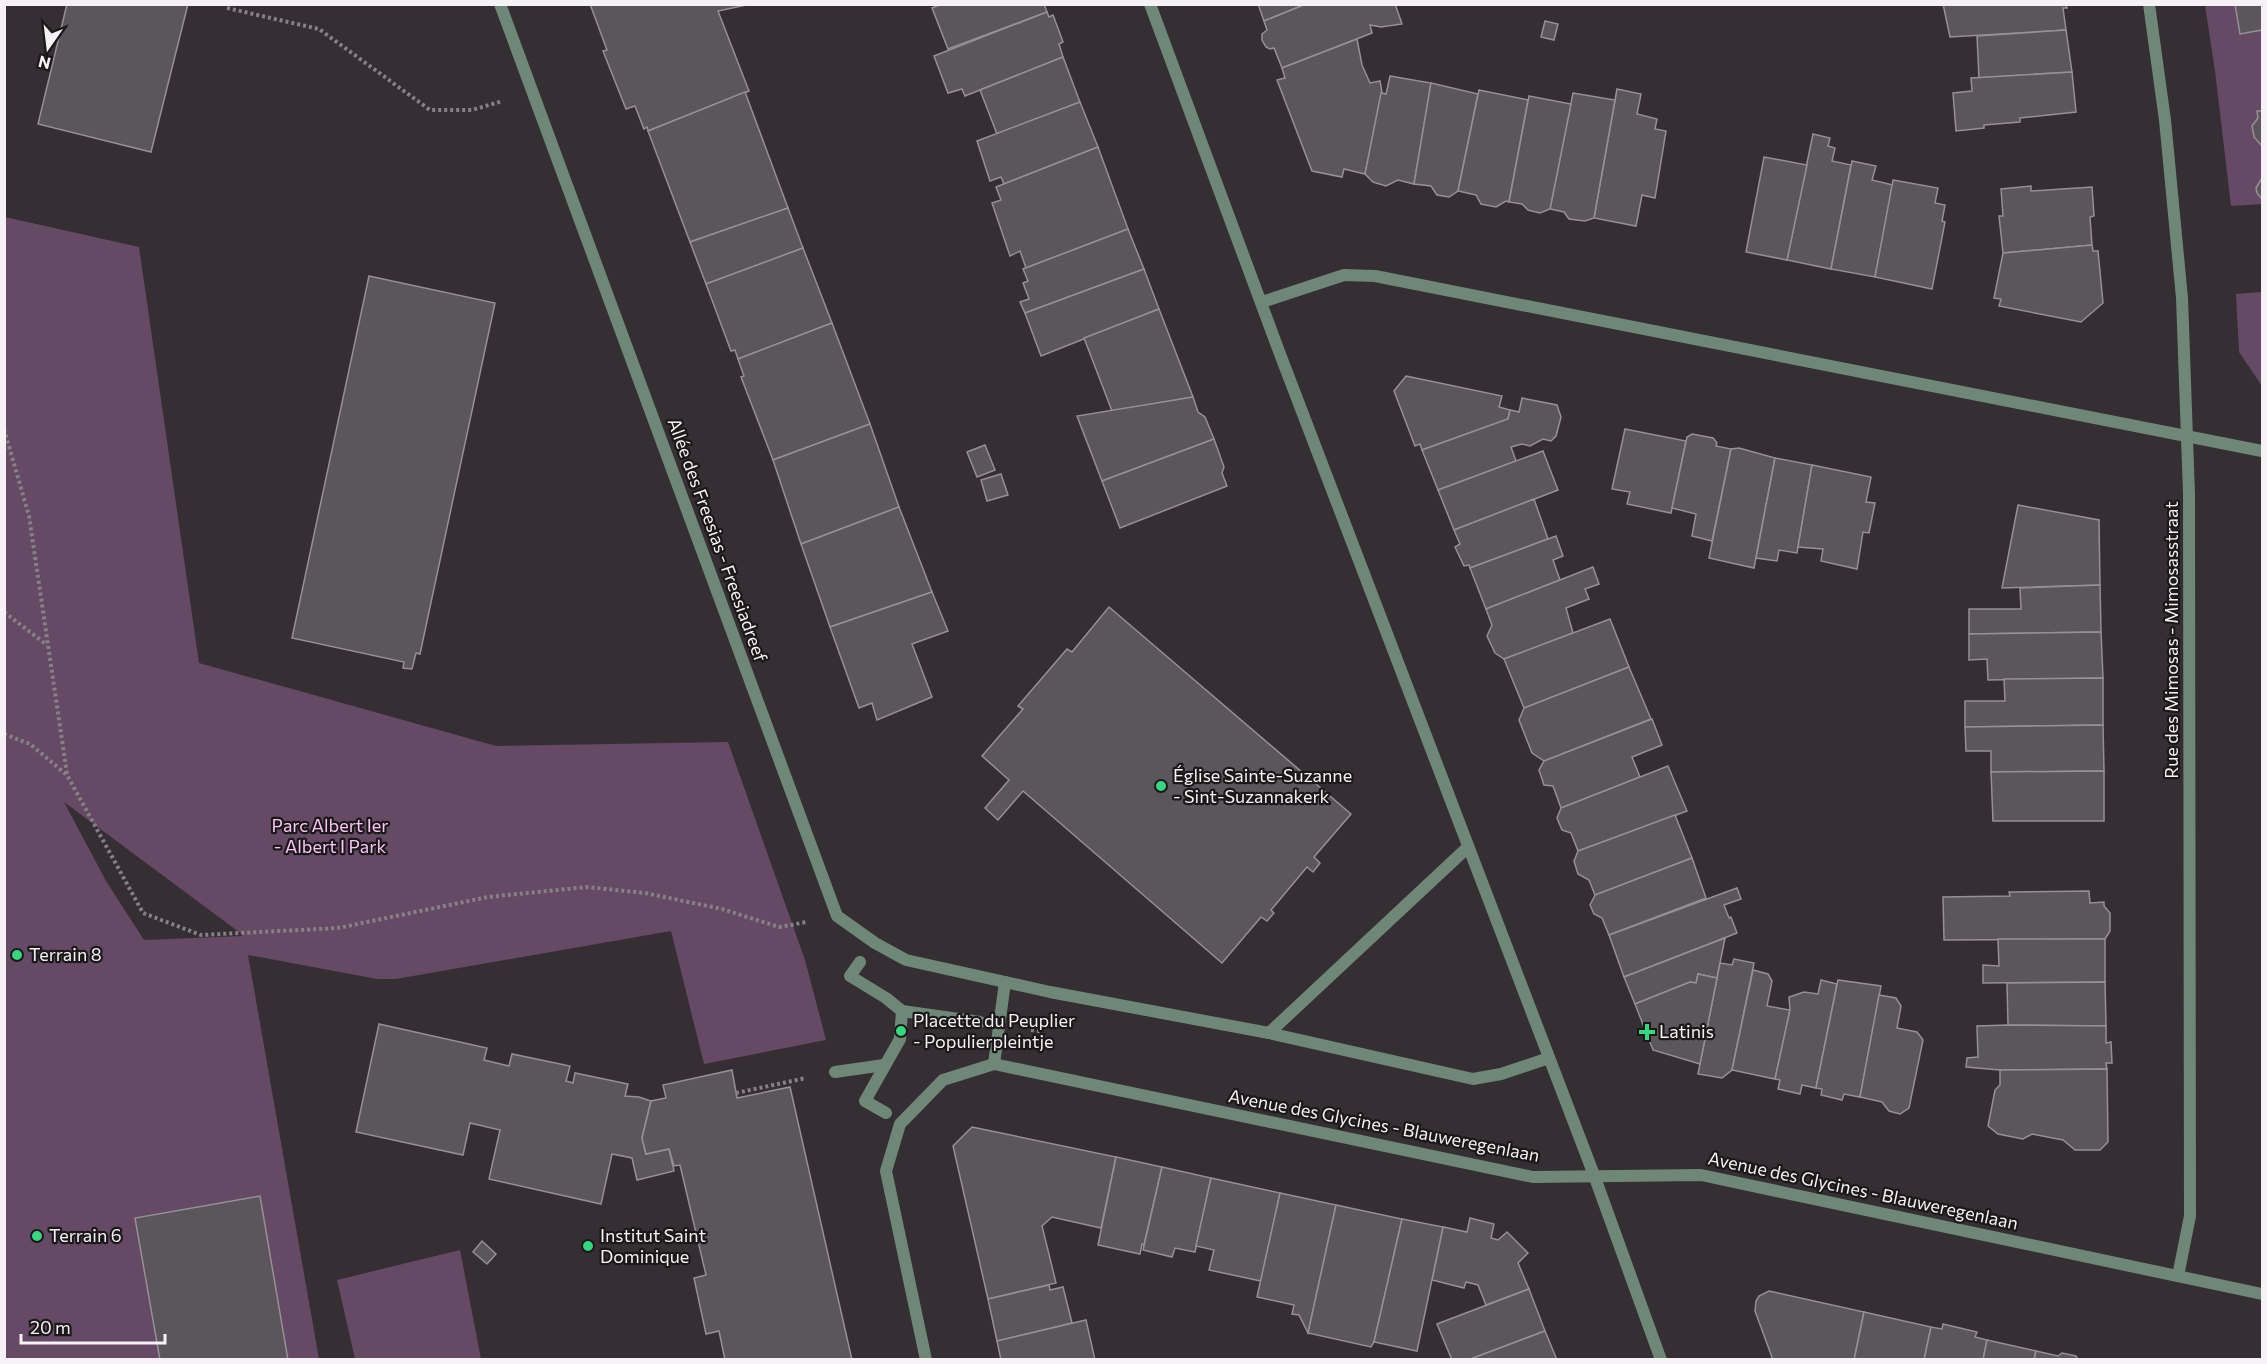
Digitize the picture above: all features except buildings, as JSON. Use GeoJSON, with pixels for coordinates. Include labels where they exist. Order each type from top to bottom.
{"type":"FeatureCollection","features":[{"type":"Feature","properties":{"kind":"street","name":"Allée des Freesias - Freesiadreef"},"geometry":{"type":"LineString","coordinates":[[500,4],[837,916]]}},
{"type":"Feature","properties":{"kind":"street"},"geometry":{"type":"LineString","coordinates":[[1150,4],[1594,1174],[1661,1359]]}},
{"type":"Feature","properties":{"kind":"street","name":"Rue des Mimosas - Mimosasstraat"},"geometry":{"type":"LineString","coordinates":[[2149,4],[2165,120],[2182,298],[2189,505],[2190,1216],[2178,1276]]}},
{"type":"Feature","properties":{"kind":"street"},"geometry":{"type":"LineString","coordinates":[[1262,302],[1344,275],[1375,276],[2262,451]]}},
{"type":"Feature","properties":{"kind":"street"},"geometry":{"type":"LineString","coordinates":[[1269,1033],[1468,847]]}},
{"type":"Feature","properties":{"kind":"street"},"geometry":{"type":"LineString","coordinates":[[837,916],[875,943],[906,960],[1005,982],[1269,1033],[1473,1078],[1501,1074],[1549,1058]]}},
{"type":"Feature","properties":{"kind":"street"},"geometry":{"type":"LineString","coordinates":[[860,962],[850,976],[886,998],[902,1011],[980,1022]]}},
{"type":"Feature","properties":{"kind":"street"},"geometry":{"type":"LineString","coordinates":[[926,1359],[886,1171],[900,1124],[943,1080],[994,1064],[1005,982]]}},
{"type":"Feature","properties":{"kind":"street"},"geometry":{"type":"LineString","coordinates":[[886,1113],[865,1101],[900,1039],[902,1011]]}},
{"type":"Feature","properties":{"kind":"street","name":"Avenue des Glycines - Blauweregenlaan"},"geometry":{"type":"LineString","coordinates":[[994,1064],[1533,1177],[1594,1174],[1665,1177],[1701,1175],[2262,1294]]}},
{"type":"Feature","properties":{"kind":"street"},"geometry":{"type":"LineString","coordinates":[[835,1072],[884,1065]]}},
{"type":"Feature","properties":{"kind":"path"},"geometry":{"type":"LineString","coordinates":[[227,8],[320,29],[430,110],[472,110],[532,92]]}},
{"type":"Feature","properties":{"kind":"path"},"geometry":{"type":"LineString","coordinates":[[4,429],[29,516],[68,775],[143,913],[201,935],[338,928],[488,897],[587,887],[667,897],[722,909],[779,927],[837,916]]}},
{"type":"Feature","properties":{"kind":"path"},"geometry":{"type":"LineString","coordinates":[[4,612],[48,645]]}},
{"type":"Feature","properties":{"kind":"path"},"geometry":{"type":"LineString","coordinates":[[4,734],[30,744],[68,775]]}},
{"type":"Feature","properties":{"kind":"path"},"geometry":{"type":"LineString","coordinates":[[736,1093],[771,1085]]}},
{"type":"Feature","properties":{"kind":"green space"},"geometry":{"type":"Polygon","coordinates":[[[2205,5],[2235,5],[2240,33],[2262,30],[2262,111],[2258,111],[2258,118],[2252,126],[2254,137],[2261,142],[2262,178],[2256,188],[2262,204],[2231,206],[2205,5]]]}},
{"type":"Feature","properties":{"kind":"green space","name":"Parc Albert Ier - Albert I Park"},"geometry":{"type":"Polygon","coordinates":[[[5,217],[139,247],[199,663],[496,746],[728,742],[805,960],[826,1040],[704,1064],[671,931],[396,979],[377,979],[248,955],[319,1359],[5,1360],[5,217]],[[64,802],[106,881],[144,940],[243,935],[64,802]]]}},
{"type":"Feature","properties":{"kind":"green space"},"geometry":{"type":"Polygon","coordinates":[[[2262,292],[2262,386],[2239,352],[2236,294],[2262,292]]]}},
{"type":"Feature","properties":{"kind":"green space"},"geometry":{"type":"Polygon","coordinates":[[[460,1250],[481,1359],[355,1359],[337,1280],[460,1250]]]}},
{"type":"Feature","properties":{"kind":"place","name":"Église Sainte-Suzanne - Sint-Suzannakerk"},"geometry":{"type":"Point","coordinates":[1161,786]}},
{"type":"Feature","properties":{"kind":"place","name":"Terrain 8"},"geometry":{"type":"Point","coordinates":[17,955]}},
{"type":"Feature","properties":{"kind":"place","name":"Placette du Peuplier - Populierpleintje"},"geometry":{"type":"Point","coordinates":[901,1031]}},
{"type":"Feature","properties":{"kind":"place","name":"Latinis"},"geometry":{"type":"Point","coordinates":[1647,1032]}},
{"type":"Feature","properties":{"kind":"place","name":"Terrain 6"},"geometry":{"type":"Point","coordinates":[37,1236]}},
{"type":"Feature","properties":{"kind":"place","name":"Institut Saint Dominique"},"geometry":{"type":"Point","coordinates":[588,1246]}}]}
